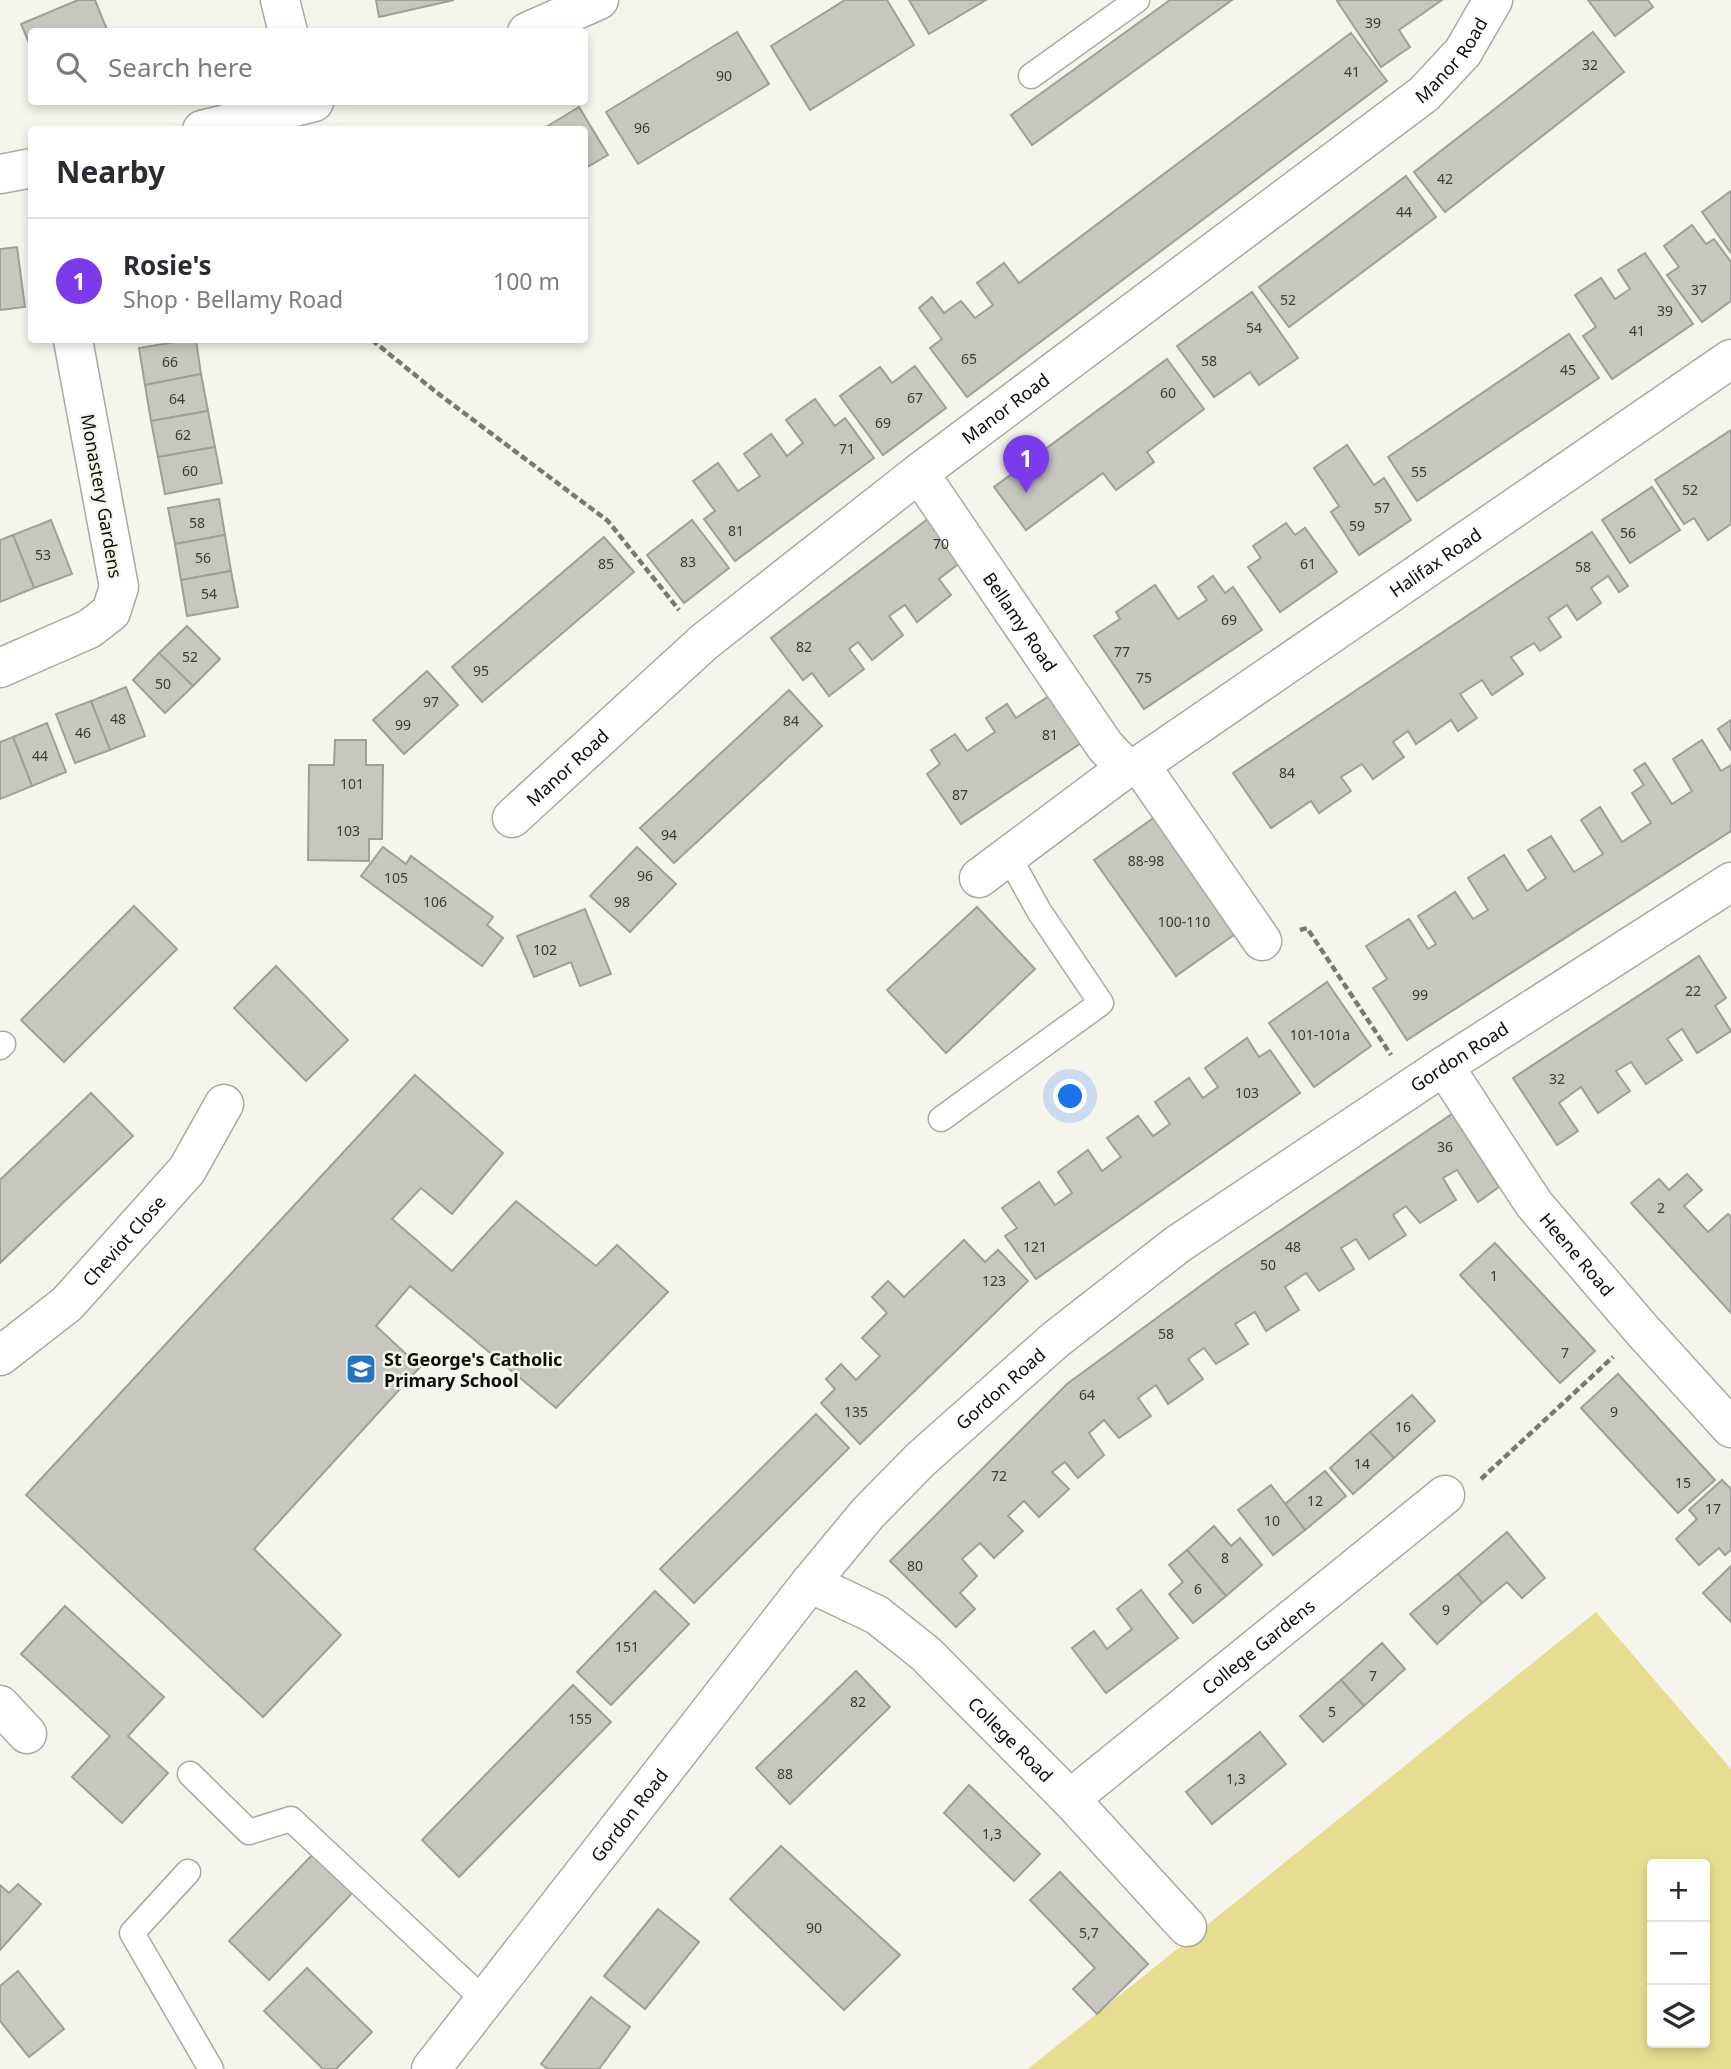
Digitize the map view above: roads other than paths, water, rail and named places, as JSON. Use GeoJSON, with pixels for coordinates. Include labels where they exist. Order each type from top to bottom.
{"type":"FeatureCollection","features":[{"type":"Feature","properties":{"kind":"street"},"geometry":{"type":"LineString","coordinates":[[281,0],[287,28]]}},
{"type":"Feature","properties":{"kind":"street"},"geometry":{"type":"LineString","coordinates":[[536,28],[599,0]]}},
{"type":"Feature","properties":{"kind":"street","name":"Manor Road"},"geometry":{"type":"LineString","coordinates":[[512,818],[704,642],[919,473],[1424,94],[1463,52],[1493,0]]}},
{"type":"Feature","properties":{"kind":"street"},"geometry":{"type":"LineString","coordinates":[[217,126],[297,105]]}},
{"type":"Feature","properties":{"kind":"street"},"geometry":{"type":"LineString","coordinates":[[0,174],[28,169]]}},
{"type":"Feature","properties":{"kind":"street","name":"Monastery Gardens"},"geometry":{"type":"LineString","coordinates":[[0,668],[89,629],[111,612],[119,587],[74,343]]}},
{"type":"Feature","properties":{"kind":"street","name":"Halifax Road"},"geometry":{"type":"LineString","coordinates":[[994,868],[1133,767],[1731,359]]}},
{"type":"Feature","properties":{"kind":"street","name":"Bellamy Road"},"geometry":{"type":"LineString","coordinates":[[919,473],[1105,746],[1133,767]]}},
{"type":"Feature","properties":{"kind":"street"},"geometry":{"type":"LineString","coordinates":[[1133,767],[1262,942]]}},
{"type":"Feature","properties":{"kind":"street","name":"Gordon Road"},"geometry":{"type":"LineString","coordinates":[[431,2069],[810,1583],[868,1513],[920,1460],[1055,1340],[1178,1244],[1444,1066],[1731,883]]}},
{"type":"Feature","properties":{"kind":"street","name":"Heene Road"},"geometry":{"type":"LineString","coordinates":[[1444,1066],[1534,1204],[1642,1330],[1731,1427]]}},
{"type":"Feature","properties":{"kind":"street","name":"Cheviot Close"},"geometry":{"type":"LineString","coordinates":[[0,1356],[67,1304],[187,1170],[224,1104]]}},
{"type":"Feature","properties":{"kind":"street","name":"College Gardens"},"geometry":{"type":"LineString","coordinates":[[1070,1799],[1445,1495]]}},
{"type":"Feature","properties":{"kind":"street","name":"College Road"},"geometry":{"type":"LineString","coordinates":[[810,1583],[877,1615],[926,1654],[1070,1799],[1187,1927]]}},
{"type":"Feature","properties":{"kind":"street"},"geometry":{"type":"LineString","coordinates":[[0,1705],[27,1734]]}},
{"type":"Feature","properties":{"kind":"lane"},"geometry":{"type":"LineString","coordinates":[[1031,76],[1137,0]]}},
{"type":"Feature","properties":{"kind":"lane"},"geometry":{"type":"LineString","coordinates":[[941,1119],[1101,1003],[1039,911],[994,868]]}},
{"type":"Feature","properties":{"kind":"lane"},"geometry":{"type":"LineString","coordinates":[[190,1774],[249,1832],[291,1819],[485,2001]]}},
{"type":"Feature","properties":{"kind":"lane"},"geometry":{"type":"LineString","coordinates":[[188,1872],[132,1933],[211,2069]]}},
{"type":"Feature","properties":{"kind":"place","name":"Rosie's"},"geometry":{"type":"Point","coordinates":[1026,493]}},
{"type":"Feature","properties":{"kind":"place","name":"St George's Catholic Primary School"},"geometry":{"type":"Point","coordinates":[361,1369]}}]}
